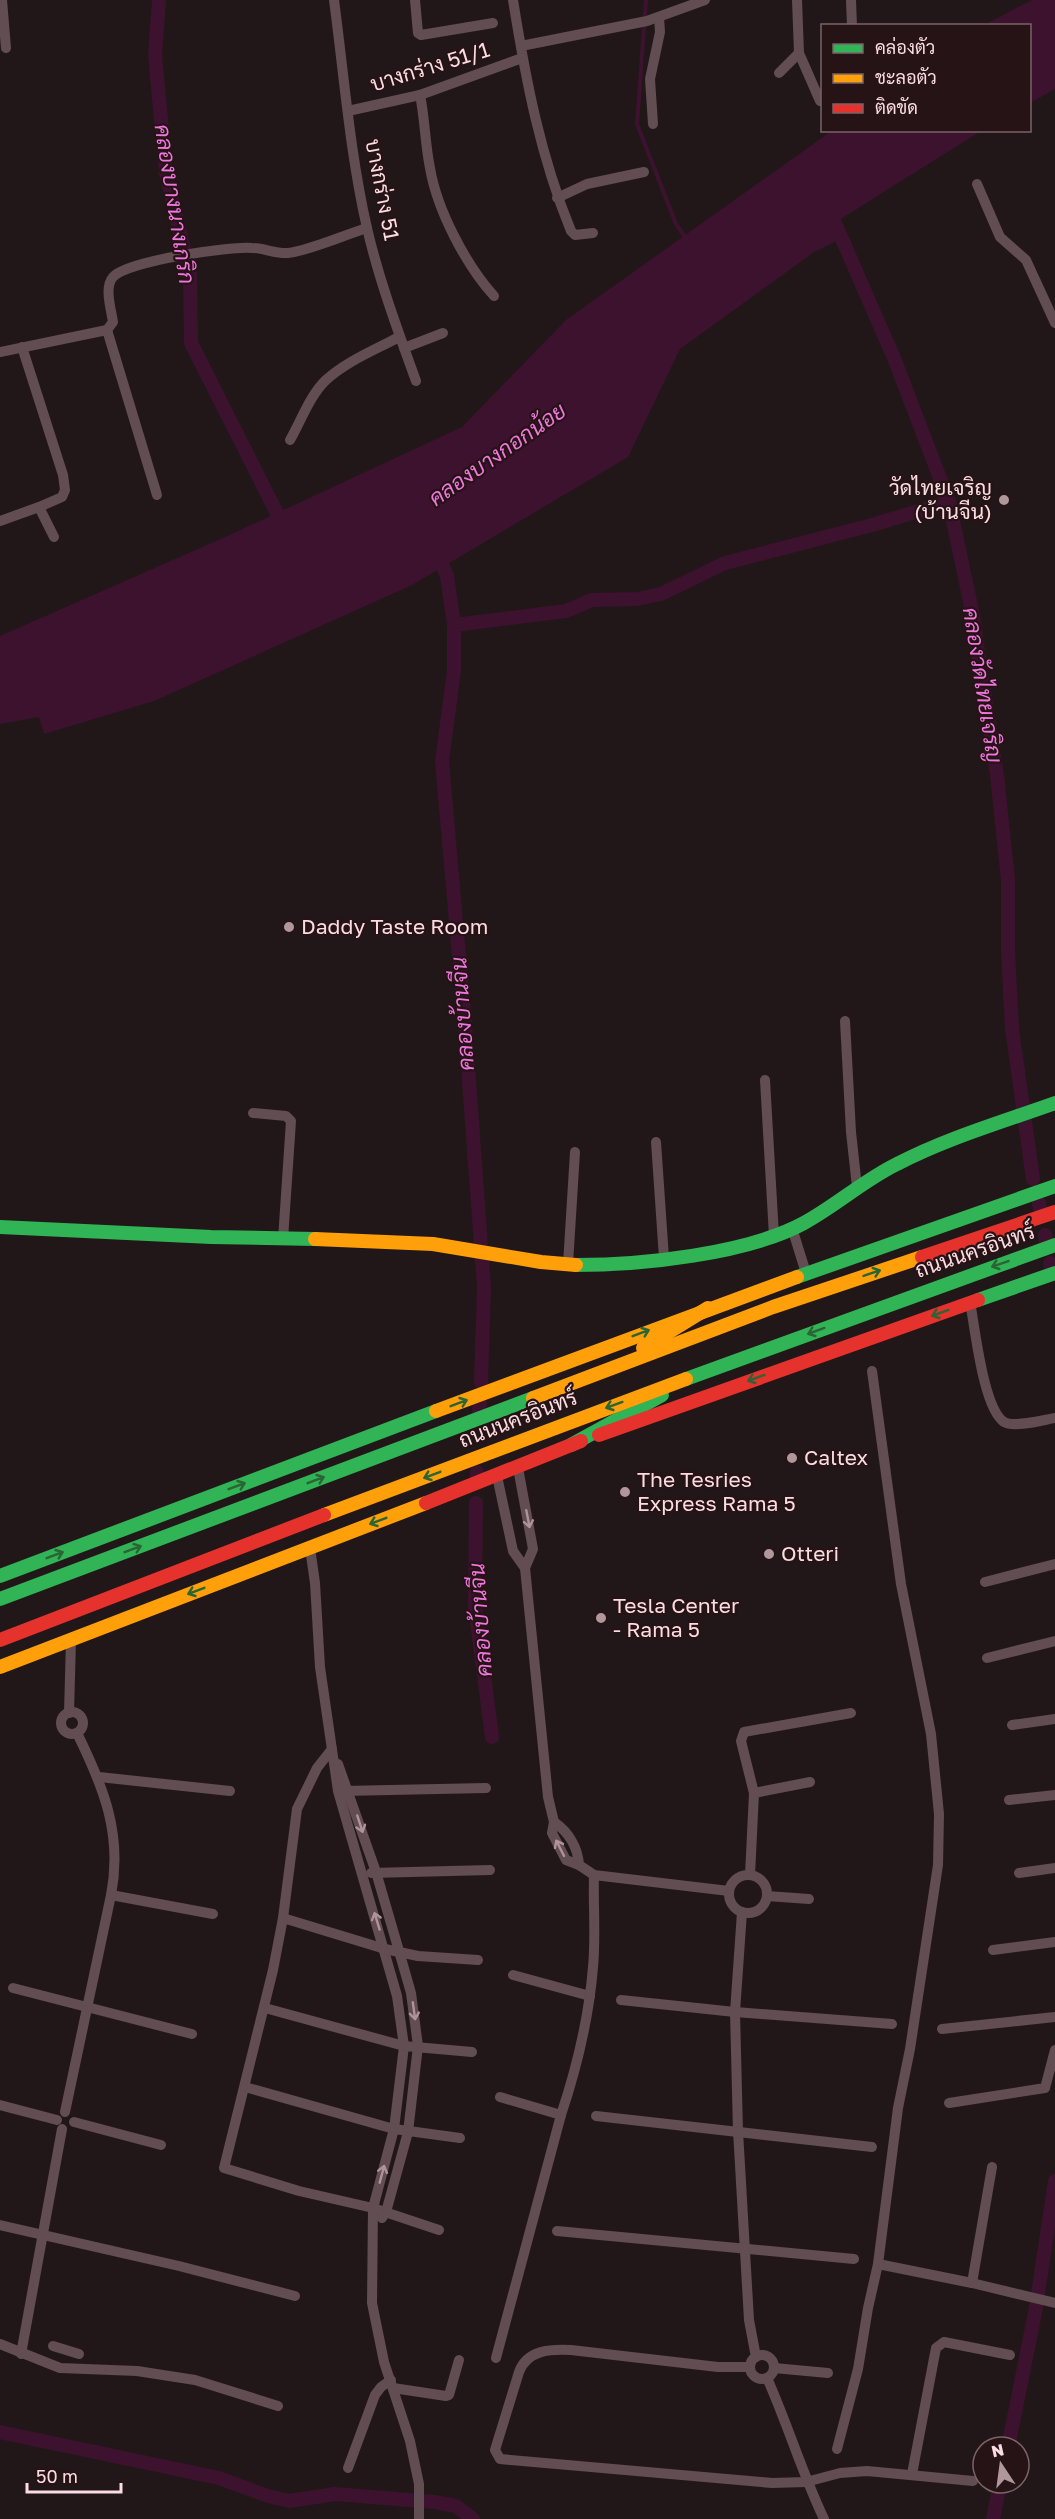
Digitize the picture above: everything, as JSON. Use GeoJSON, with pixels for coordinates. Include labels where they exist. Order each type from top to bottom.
{"type":"FeatureCollection","features":[{"type":"Feature","properties":{"kind":"main road"},"geometry":{"type":"LineString","coordinates":[[0,1227],[432,1244],[470,1249],[488,1255],[568,1264],[619,1263],[664,1258],[728,1248],[774,1236],[792,1228],[897,1164],[1011,1117],[1055,1103]]}},
{"type":"Feature","properties":{"kind":"main road","name":"ถนนนครอินทร์"},"geometry":{"type":"LineString","coordinates":[[0,1576],[708,1308],[1055,1186]]}},
{"type":"Feature","properties":{"kind":"main road","name":"ถนนนครอินทร์"},"geometry":{"type":"LineString","coordinates":[[0,1599],[773,1307],[1055,1212]]}},
{"type":"Feature","properties":{"kind":"main road","name":"ถนนนครอินทร์"},"geometry":{"type":"LineString","coordinates":[[0,1640],[562,1424],[1055,1245]]}},
{"type":"Feature","properties":{"kind":"main road","name":"ถนนนครอินทร์"},"geometry":{"type":"LineString","coordinates":[[0,1667],[518,1468],[571,1445],[1055,1273]]}},
{"type":"Feature","properties":{"kind":"main road"},"geometry":{"type":"LineString","coordinates":[[612,1367],[708,1308]]}},
{"type":"Feature","properties":{"kind":"main road"},"geometry":{"type":"LineString","coordinates":[[571,1445],[707,1371]]}},
{"type":"Feature","properties":{"kind":"street"},"geometry":{"type":"LineString","coordinates":[[2,0],[6,48]]}},
{"type":"Feature","properties":{"kind":"street","name":"บางกร่าง 51"},"geometry":{"type":"LineString","coordinates":[[334,0],[348,111],[367,228],[399,337],[416,381]]}},
{"type":"Feature","properties":{"kind":"street"},"geometry":{"type":"LineString","coordinates":[[414,0],[418,33],[421,35],[493,23]]}},
{"type":"Feature","properties":{"kind":"street"},"geometry":{"type":"LineString","coordinates":[[513,0],[522,58],[541,146],[557,198],[575,235],[593,233]]}},
{"type":"Feature","properties":{"kind":"street","name":"บางกร่าง 51/1"},"geometry":{"type":"LineString","coordinates":[[521,46],[647,21],[705,0]]}},
{"type":"Feature","properties":{"kind":"street"},"geometry":{"type":"LineString","coordinates":[[797,0],[799,53],[820,101]]}},
{"type":"Feature","properties":{"kind":"street"},"geometry":{"type":"LineString","coordinates":[[851,0],[852,24]]}},
{"type":"Feature","properties":{"kind":"street"},"geometry":{"type":"LineString","coordinates":[[652,124],[650,79],[660,32],[659,17]]}},
{"type":"Feature","properties":{"kind":"street"},"geometry":{"type":"LineString","coordinates":[[779,73],[799,53]]}},
{"type":"Feature","properties":{"kind":"street","name":"บางกร่าง 51/1"},"geometry":{"type":"LineString","coordinates":[[348,111],[420,95],[522,58]]}},
{"type":"Feature","properties":{"kind":"street"},"geometry":{"type":"LineString","coordinates":[[420,95],[430,170],[443,211],[474,270],[494,296]]}},
{"type":"Feature","properties":{"kind":"street"},"geometry":{"type":"LineString","coordinates":[[557,198],[587,184],[644,172]]}},
{"type":"Feature","properties":{"kind":"street"},"geometry":{"type":"LineString","coordinates":[[976,184],[1000,237],[1026,260],[1055,323]]}},
{"type":"Feature","properties":{"kind":"street"},"geometry":{"type":"LineString","coordinates":[[0,352],[107,330],[113,322],[109,287],[111,279],[124,270],[190,254],[251,248],[290,253],[367,228]]}},
{"type":"Feature","properties":{"kind":"street"},"geometry":{"type":"LineString","coordinates":[[107,330],[118,360],[157,495]]}},
{"type":"Feature","properties":{"kind":"street"},"geometry":{"type":"LineString","coordinates":[[404,348],[443,333]]}},
{"type":"Feature","properties":{"kind":"street"},"geometry":{"type":"LineString","coordinates":[[290,440],[317,391],[326,380],[340,369],[399,337]]}},
{"type":"Feature","properties":{"kind":"street"},"geometry":{"type":"LineString","coordinates":[[0,521],[62,497],[65,490],[63,475],[22,347]]}},
{"type":"Feature","properties":{"kind":"street"},"geometry":{"type":"LineString","coordinates":[[39,507],[54,537]]}},
{"type":"Feature","properties":{"kind":"street"},"geometry":{"type":"LineString","coordinates":[[845,1021],[851,1132],[857,1187]]}},
{"type":"Feature","properties":{"kind":"street"},"geometry":{"type":"LineString","coordinates":[[765,1080],[774,1236]]}},
{"type":"Feature","properties":{"kind":"street"},"geometry":{"type":"LineString","coordinates":[[253,1113],[286,1116],[291,1121],[283,1239]]}},
{"type":"Feature","properties":{"kind":"street"},"geometry":{"type":"LineString","coordinates":[[656,1142],[664,1258]]}},
{"type":"Feature","properties":{"kind":"street"},"geometry":{"type":"LineString","coordinates":[[568,1264],[575,1152]]}},
{"type":"Feature","properties":{"kind":"street"},"geometry":{"type":"LineString","coordinates":[[792,1228],[806,1273]]}},
{"type":"Feature","properties":{"kind":"street"},"geometry":{"type":"LineString","coordinates":[[970,1302],[987,1395],[998,1414],[1004,1422],[1013,1424],[1055,1418]]}},
{"type":"Feature","properties":{"kind":"street"},"geometry":{"type":"LineString","coordinates":[[837,2449],[858,2368],[878,2264],[898,2108],[910,2049],[938,1865],[939,1814],[931,1734],[901,1584],[872,1371]]}},
{"type":"Feature","properties":{"kind":"street"},"geometry":{"type":"LineString","coordinates":[[518,1468],[533,1548],[525,1568],[548,1797],[554,1822],[565,1829],[578,1852],[579,1865],[594,1875],[729,1891]]}},
{"type":"Feature","properties":{"kind":"street"},"geometry":{"type":"LineString","coordinates":[[497,1476],[513,1551],[525,1568]]}},
{"type":"Feature","properties":{"kind":"street"},"geometry":{"type":"LineString","coordinates":[[310,1548],[315,1583],[320,1667],[332,1749],[344,1790],[362,1876],[397,1996],[404,2046],[394,2129],[373,2208],[375,2231],[371,2257],[372,2303],[384,2362],[410,2441],[419,2484],[420,2518]]}},
{"type":"Feature","properties":{"kind":"street"},"geometry":{"type":"LineString","coordinates":[[986,1582],[1055,1564]]}},
{"type":"Feature","properties":{"kind":"street"},"geometry":{"type":"LineString","coordinates":[[69,1713],[71,1640]]}},
{"type":"Feature","properties":{"kind":"street"},"geometry":{"type":"LineString","coordinates":[[987,1658],[1055,1641]]}},
{"type":"Feature","properties":{"kind":"street"},"geometry":{"type":"LineString","coordinates":[[69,1713],[77,1714],[82,1720],[82,1727],[77,1733],[68,1733],[62,1727],[63,1718],[69,1713]]}},
{"type":"Feature","properties":{"kind":"street"},"geometry":{"type":"LineString","coordinates":[[750,1875],[754,1793],[741,1741],[744,1732],[851,1713]]}},
{"type":"Feature","properties":{"kind":"street"},"geometry":{"type":"LineString","coordinates":[[1012,1725],[1055,1719]]}},
{"type":"Feature","properties":{"kind":"street"},"geometry":{"type":"LineString","coordinates":[[21,2354],[44,2235],[61,2120],[111,1895],[116,1858],[110,1813],[99,1777],[77,1733]]}},
{"type":"Feature","properties":{"kind":"street"},"geometry":{"type":"LineString","coordinates":[[332,1749],[316,1768],[297,1809],[283,1918],[265,2008],[224,2168],[299,2191],[373,2208],[439,2230]]}},
{"type":"Feature","properties":{"kind":"street"},"geometry":{"type":"LineString","coordinates":[[99,1777],[230,1791]]}},
{"type":"Feature","properties":{"kind":"street"},"geometry":{"type":"LineString","coordinates":[[754,1793],[810,1782]]}},
{"type":"Feature","properties":{"kind":"street"},"geometry":{"type":"LineString","coordinates":[[344,1790],[486,1788]]}},
{"type":"Feature","properties":{"kind":"street"},"geometry":{"type":"LineString","coordinates":[[344,1790],[376,1872],[399,1951],[411,1993],[418,2046],[408,2132],[386,2212],[375,2231]]}},
{"type":"Feature","properties":{"kind":"street"},"geometry":{"type":"LineString","coordinates":[[1009,1800],[1055,1795]]}},
{"type":"Feature","properties":{"kind":"street"},"geometry":{"type":"LineString","coordinates":[[1020,1873],[1055,1868]]}},
{"type":"Feature","properties":{"kind":"street"},"geometry":{"type":"LineString","coordinates":[[362,1876],[376,1872],[490,1870]]}},
{"type":"Feature","properties":{"kind":"street"},"geometry":{"type":"LineString","coordinates":[[496,2358],[561,2115],[573,2080],[590,1996],[593,1965],[594,1875]]}},
{"type":"Feature","properties":{"kind":"street"},"geometry":{"type":"LineString","coordinates":[[750,1875],[763,1882],[767,1896],[764,1904],[758,1910],[750,1913],[742,1912],[732,1904],[729,1891],[736,1879],[750,1875]]}},
{"type":"Feature","properties":{"kind":"street"},"geometry":{"type":"LineString","coordinates":[[111,1895],[213,1914]]}},
{"type":"Feature","properties":{"kind":"street"},"geometry":{"type":"LineString","coordinates":[[767,1896],[809,1899]]}},
{"type":"Feature","properties":{"kind":"street"},"geometry":{"type":"LineString","coordinates":[[742,1912],[735,2012],[743,2250],[749,2320],[756,2357],[750,2367]]}},
{"type":"Feature","properties":{"kind":"street"},"geometry":{"type":"LineString","coordinates":[[283,1918],[385,1949],[418,1956],[478,1960]]}},
{"type":"Feature","properties":{"kind":"street"},"geometry":{"type":"LineString","coordinates":[[993,1950],[1055,1942]]}},
{"type":"Feature","properties":{"kind":"street"},"geometry":{"type":"LineString","coordinates":[[513,1976],[590,1996]]}},
{"type":"Feature","properties":{"kind":"street"},"geometry":{"type":"LineString","coordinates":[[13,1988],[192,2034]]}},
{"type":"Feature","properties":{"kind":"street"},"geometry":{"type":"LineString","coordinates":[[621,2000],[735,2012],[892,2024]]}},
{"type":"Feature","properties":{"kind":"street"},"geometry":{"type":"LineString","coordinates":[[265,2008],[404,2046],[472,2052]]}},
{"type":"Feature","properties":{"kind":"street"},"geometry":{"type":"LineString","coordinates":[[942,2029],[1055,2017]]}},
{"type":"Feature","properties":{"kind":"street"},"geometry":{"type":"LineString","coordinates":[[949,2103],[1045,2088],[1055,2050]]}},
{"type":"Feature","properties":{"kind":"street"},"geometry":{"type":"LineString","coordinates":[[245,2086],[394,2129],[460,2138]]}},
{"type":"Feature","properties":{"kind":"street"},"geometry":{"type":"LineString","coordinates":[[500,2097],[561,2115]]}},
{"type":"Feature","properties":{"kind":"street"},"geometry":{"type":"LineString","coordinates":[[0,2105],[61,2120],[72,2115],[75,2122],[161,2145]]}},
{"type":"Feature","properties":{"kind":"street"},"geometry":{"type":"LineString","coordinates":[[596,2116],[872,2147]]}},
{"type":"Feature","properties":{"kind":"street"},"geometry":{"type":"LineString","coordinates":[[972,2283],[992,2167]]}},
{"type":"Feature","properties":{"kind":"street"},"geometry":{"type":"LineString","coordinates":[[0,2225],[295,2296]]}},
{"type":"Feature","properties":{"kind":"street"},"geometry":{"type":"LineString","coordinates":[[557,2231],[854,2259]]}},
{"type":"Feature","properties":{"kind":"street"},"geometry":{"type":"LineString","coordinates":[[878,2264],[972,2283],[1051,2303]]}},
{"type":"Feature","properties":{"kind":"street"},"geometry":{"type":"LineString","coordinates":[[912,2474],[936,2348],[939,2344],[944,2342],[1010,2355]]}},
{"type":"Feature","properties":{"kind":"street"},"geometry":{"type":"LineString","coordinates":[[0,2344],[49,2365],[79,2369],[137,2371],[195,2380],[278,2406]]}},
{"type":"Feature","properties":{"kind":"street"},"geometry":{"type":"LineString","coordinates":[[53,2346],[79,2349],[79,2369]]}},
{"type":"Feature","properties":{"kind":"street"},"geometry":{"type":"LineString","coordinates":[[750,2367],[718,2367],[555,2349],[532,2355],[523,2361],[519,2372],[495,2450],[496,2456],[500,2459],[771,2483],[806,2482],[840,2473],[858,2472],[912,2474],[971,2481]]}},
{"type":"Feature","properties":{"kind":"street"},"geometry":{"type":"LineString","coordinates":[[756,2357],[768,2357],[774,2368]]}},
{"type":"Feature","properties":{"kind":"street"},"geometry":{"type":"LineString","coordinates":[[348,2468],[375,2395],[381,2387],[392,2384],[449,2395],[459,2360]]}},
{"type":"Feature","properties":{"kind":"street"},"geometry":{"type":"LineString","coordinates":[[750,2367],[755,2377],[767,2378]]}},
{"type":"Feature","properties":{"kind":"street"},"geometry":{"type":"LineString","coordinates":[[774,2368],[828,2373]]}},
{"type":"Feature","properties":{"kind":"street"},"geometry":{"type":"LineString","coordinates":[[767,2378],[774,2368]]}},
{"type":"Feature","properties":{"kind":"street"},"geometry":{"type":"LineString","coordinates":[[767,2378],[785,2418],[806,2482],[824,2519]]}},
{"type":"Feature","properties":{"kind":"water"},"geometry":{"type":"Polygon","coordinates":[[[1032,0],[1055,0],[1055,89],[1031,102],[1031,24],[986,24],[1032,0]]]}},
{"type":"Feature","properties":{"kind":"water","name":"คลองบางกอกน้อย"},"geometry":{"type":"Polygon","coordinates":[[[830,132],[979,132],[839,220],[845,237],[814,252],[680,349],[628,457],[412,585],[154,701],[44,734],[39,717],[0,724],[0,636],[232,534],[462,427],[566,320],[830,132]]]}},
{"type":"Feature","properties":{"kind":"waterway","name":"คลองบางนางเกริก"},"geometry":{"type":"LineString","coordinates":[[159,0],[155,55],[166,173],[190,275],[191,343],[284,527]]}},
{"type":"Feature","properties":{"kind":"waterway"},"geometry":{"type":"LineString","coordinates":[[646,0],[637,124],[676,224],[687,240]]}},
{"type":"Feature","properties":{"kind":"waterway","name":"คลองวัดไทยเจริญ"},"geometry":{"type":"LineString","coordinates":[[835,223],[894,358],[949,502],[972,611],[997,775],[1008,880],[1008,951],[1012,1029],[1033,1179]]}},
{"type":"Feature","properties":{"kind":"waterway"},"geometry":{"type":"LineString","coordinates":[[454,625],[566,611],[592,600],[637,599],[661,594],[725,563],[872,525],[949,502]]}},
{"type":"Feature","properties":{"kind":"waterway","name":"คลองบ้านจีน"},"geometry":{"type":"LineString","coordinates":[[436,550],[447,576],[454,625],[454,671],[442,761],[465,1025],[484,1288],[481,1382]]}},
{"type":"Feature","properties":{"kind":"waterway","name":"คลองวัดไทยเจริญ"},"geometry":{"type":"LineString","coordinates":[[1039,1203],[1040,1208]]}},
{"type":"Feature","properties":{"kind":"waterway","name":"คลองวัดไทยเจริญ"},"geometry":{"type":"LineString","coordinates":[[1045,1235],[1046,1241]]}},
{"type":"Feature","properties":{"kind":"waterway","name":"คลองวัดไทยเจริญ"},"geometry":{"type":"LineString","coordinates":[[1050,1263],[1051,1269]]}},
{"type":"Feature","properties":{"kind":"waterway","name":"คลองบ้านจีน"},"geometry":{"type":"LineString","coordinates":[[479,1411],[480,1403]]}},
{"type":"Feature","properties":{"kind":"waterway","name":"คลองบ้านจีน"},"geometry":{"type":"LineString","coordinates":[[477,1472],[477,1479]]}},
{"type":"Feature","properties":{"kind":"waterway","name":"คลองบ้านจีน"},"geometry":{"type":"LineString","coordinates":[[476,1503],[475,1606],[492,1737]]}},
{"type":"Feature","properties":{"kind":"waterway","name":"คลองวัดไทยเจริญ"},"geometry":{"type":"LineString","coordinates":[[1010,2435],[1035,2313],[1055,2181]]}},
{"type":"Feature","properties":{"kind":"waterway"},"geometry":{"type":"LineString","coordinates":[[0,2432],[219,2478],[268,2496],[289,2501],[335,2494],[434,2502],[456,2506],[473,2519]]}},
{"type":"Feature","properties":{"kind":"waterway","name":"คลองวัดไทยเจริญ"},"geometry":{"type":"LineString","coordinates":[[993,2519],[998,2495]]}},
{"type":"Feature","properties":{"kind":"traffic: fast"},"geometry":{"type":"LineString","coordinates":[[576,1265],[631,1263],[693,1256],[754,1243],[781,1234],[816,1216],[873,1177],[916,1155],[975,1131],[1055,1103]]}},
{"type":"Feature","properties":{"kind":"traffic: fast"},"geometry":{"type":"LineString","coordinates":[[797,1277],[1055,1186]]}},
{"type":"Feature","properties":{"kind":"traffic: fast"},"geometry":{"type":"LineString","coordinates":[[0,1227],[211,1237],[315,1239]]}},
{"type":"Feature","properties":{"kind":"traffic: fast"},"geometry":{"type":"LineString","coordinates":[[686,1379],[1055,1245]]}},
{"type":"Feature","properties":{"kind":"traffic: fast"},"geometry":{"type":"LineString","coordinates":[[978,1300],[1055,1273]]}},
{"type":"Feature","properties":{"kind":"traffic: fast"},"geometry":{"type":"LineString","coordinates":[[571,1445],[662,1395]]}},
{"type":"Feature","properties":{"kind":"traffic: fast"},"geometry":{"type":"LineString","coordinates":[[0,1599],[533,1398]]}},
{"type":"Feature","properties":{"kind":"traffic: fast"},"geometry":{"type":"LineString","coordinates":[[0,1576],[436,1411]]}},
{"type":"Feature","properties":{"kind":"traffic: slow"},"geometry":{"type":"LineString","coordinates":[[315,1239],[433,1244],[541,1262],[576,1265]]}},
{"type":"Feature","properties":{"kind":"traffic: slow"},"geometry":{"type":"LineString","coordinates":[[533,1398],[773,1307],[922,1257]]}},
{"type":"Feature","properties":{"kind":"traffic: slow"},"geometry":{"type":"LineString","coordinates":[[436,1411],[797,1277]]}},
{"type":"Feature","properties":{"kind":"traffic: slow"},"geometry":{"type":"LineString","coordinates":[[643,1348],[708,1308]]}},
{"type":"Feature","properties":{"kind":"traffic: slow"},"geometry":{"type":"LineString","coordinates":[[324,1515],[686,1379]]}},
{"type":"Feature","properties":{"kind":"traffic: slow"},"geometry":{"type":"LineString","coordinates":[[0,1667],[426,1503]]}},
{"type":"Feature","properties":{"kind":"traffic: jam"},"geometry":{"type":"LineString","coordinates":[[922,1257],[1055,1212]]}},
{"type":"Feature","properties":{"kind":"traffic: jam"},"geometry":{"type":"LineString","coordinates":[[599,1435],[978,1300]]}},
{"type":"Feature","properties":{"kind":"traffic: jam"},"geometry":{"type":"LineString","coordinates":[[426,1503],[581,1441]]}},
{"type":"Feature","properties":{"kind":"traffic: jam"},"geometry":{"type":"LineString","coordinates":[[0,1640],[324,1515]]}},
{"type":"Feature","properties":{"kind":"place","name":"วัดไทยเจริญ (บ้านจีน)"},"geometry":{"type":"Point","coordinates":[1004,500]}},
{"type":"Feature","properties":{"kind":"place","name":"Daddy Taste Room"},"geometry":{"type":"Point","coordinates":[289,927]}},
{"type":"Feature","properties":{"kind":"place","name":"Caltex"},"geometry":{"type":"Point","coordinates":[792,1458]}},
{"type":"Feature","properties":{"kind":"place","name":"The Tesries Express Rama 5"},"geometry":{"type":"Point","coordinates":[625,1492]}},
{"type":"Feature","properties":{"kind":"place","name":"Otteri"},"geometry":{"type":"Point","coordinates":[769,1554]}},
{"type":"Feature","properties":{"kind":"place","name":"Tesla Center - Rama 5"},"geometry":{"type":"Point","coordinates":[601,1618]}}]}
